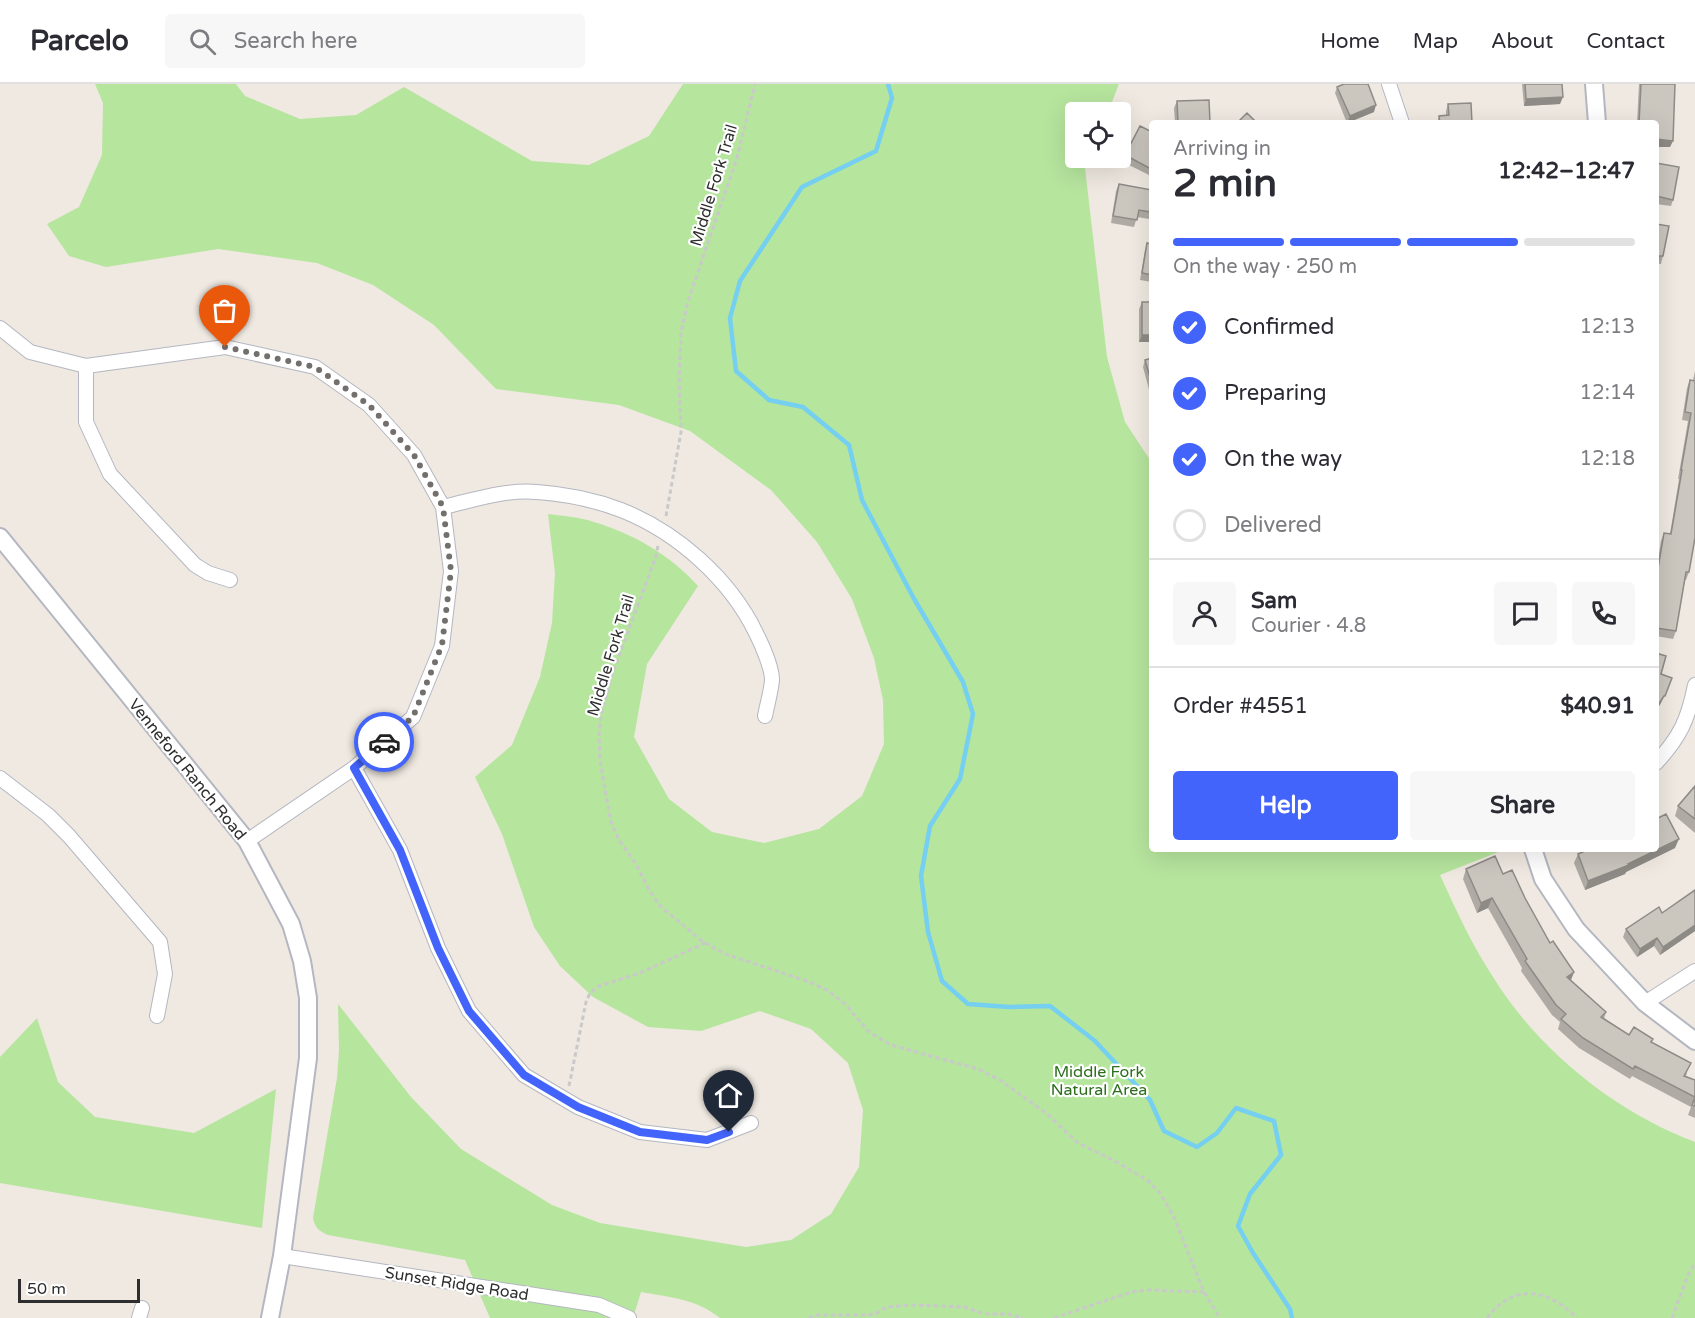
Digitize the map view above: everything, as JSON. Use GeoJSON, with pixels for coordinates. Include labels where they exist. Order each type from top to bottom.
{"type":"FeatureCollection","features":[{"type":"Feature","properties":{"kind":"street"},"geometry":{"type":"LineString","coordinates":[[1389,84],[1401,120]]}},
{"type":"Feature","properties":{"kind":"street"},"geometry":{"type":"LineString","coordinates":[[1594,84],[1597,120]]}},
{"type":"Feature","properties":{"kind":"street"},"geometry":{"type":"LineString","coordinates":[[0,328],[30,352],[86,366],[225,347],[315,367],[369,405],[414,455],[443,507],[451,571],[442,645],[413,717],[354,768],[247,841]]}},
{"type":"Feature","properties":{"kind":"street"},"geometry":{"type":"LineString","coordinates":[[86,366],[86,422],[110,474],[195,565],[208,573],[230,580]]}},
{"type":"Feature","properties":{"kind":"street"},"geometry":{"type":"LineString","coordinates":[[443,507],[496,494],[534,491],[575,497],[622,510],[662,532],[694,555],[726,586],[747,614],[762,645],[772,679],[765,716]]}},
{"type":"Feature","properties":{"kind":"street","name":"Venneford Ranch Road"},"geometry":{"type":"LineString","coordinates":[[0,537],[247,841],[291,924],[302,961],[308,998],[308,1058],[282,1256],[270,1318]]}},
{"type":"Feature","properties":{"kind":"street"},"geometry":{"type":"LineString","coordinates":[[1659,760],[1674,744],[1690,713],[1695,685]]}},
{"type":"Feature","properties":{"kind":"street"},"geometry":{"type":"LineString","coordinates":[[354,768],[400,850],[438,948],[469,1011],[524,1075],[578,1107],[640,1132],[707,1140],[751,1123]]}},
{"type":"Feature","properties":{"kind":"street"},"geometry":{"type":"LineString","coordinates":[[0,778],[48,815],[69,836],[160,942],[165,974],[157,1016]]}},
{"type":"Feature","properties":{"kind":"street"},"geometry":{"type":"LineString","coordinates":[[1534,852],[1543,879],[1576,929],[1645,1003],[1695,1041]]}},
{"type":"Feature","properties":{"kind":"street"},"geometry":{"type":"LineString","coordinates":[[1645,1003],[1695,971]]}},
{"type":"Feature","properties":{"kind":"street","name":"Sunset Ridge Road"},"geometry":{"type":"LineString","coordinates":[[282,1256],[599,1305],[628,1318]]}},
{"type":"Feature","properties":{"kind":"path","name":"Middle Fork Trail"},"geometry":{"type":"LineString","coordinates":[[755,84],[737,158],[688,301],[681,332],[679,381],[681,432],[662,532],[655,559],[632,617],[601,714],[600,761],[611,822],[619,840],[660,905],[705,943],[725,954],[828,990],[845,1004],[869,1032],[891,1045],[978,1069],[1000,1080],[1047,1114],[1078,1143],[1148,1180],[1160,1193],[1174,1217],[1204,1292],[1220,1318]]}},
{"type":"Feature","properties":{"kind":"path"},"geometry":{"type":"LineString","coordinates":[[566,1100],[585,1002],[590,993],[600,986],[640,973],[705,943]]}},
{"type":"Feature","properties":{"kind":"path"},"geometry":{"type":"LineString","coordinates":[[1672,1318],[1688,1275],[1695,1263]]}},
{"type":"Feature","properties":{"kind":"path"},"geometry":{"type":"LineString","coordinates":[[1054,1318],[1131,1292],[1149,1290],[1204,1292]]}},
{"type":"Feature","properties":{"kind":"path"},"geometry":{"type":"LineString","coordinates":[[1487,1318],[1505,1299],[1519,1294],[1536,1293],[1563,1304],[1576,1318]]}},
{"type":"Feature","properties":{"kind":"path"},"geometry":{"type":"LineString","coordinates":[[809,1318],[815,1315],[868,1315],[886,1307],[911,1305],[964,1307],[985,1314],[1008,1314],[1023,1318]]}},
{"type":"Feature","properties":{"kind":"green space","name":"Middle Fork Natural Area"},"geometry":{"type":"Polygon","coordinates":[[[95,84],[236,84],[245,96],[300,119],[356,115],[404,87],[532,161],[589,165],[649,136],[683,84],[1119,84],[1112,102],[1065,102],[1065,168],[1085,168],[1107,357],[1125,422],[1149,458],[1149,852],[1498,852],[1440,875],[1485,965],[1511,1004],[1532,1029],[1581,1076],[1636,1114],[1695,1142],[1695,1318],[720,1318],[692,1303],[641,1292],[633,1318],[490,1318],[465,1260],[328,1235],[320,1230],[316,1227],[313,1218],[337,1078],[338,1004],[411,1097],[461,1149],[552,1205],[600,1223],[746,1247],[791,1240],[831,1214],[859,1167],[863,1110],[848,1063],[811,1029],[760,1011],[701,1031],[648,1027],[593,997],[560,966],[534,927],[502,834],[475,777],[512,745],[540,677],[552,623],[555,573],[548,514],[589,520],[637,539],[676,565],[698,586],[647,664],[634,737],[669,799],[712,832],[764,843],[819,829],[862,796],[884,744],[883,700],[874,658],[852,599],[817,542],[771,490],[690,431],[619,405],[496,389],[434,325],[373,285],[317,263],[218,249],[106,267],[69,256],[47,224],[79,207],[102,155],[103,103],[95,84]]]}},
{"type":"Feature","properties":{"kind":"green space"},"geometry":{"type":"Polygon","coordinates":[[[37,1018],[58,1082],[95,1117],[194,1133],[276,1089],[262,1228],[0,1183],[0,1057],[37,1018]]]}},
{"type":"Feature","properties":{"kind":"building"},"geometry":{"type":"Polygon","coordinates":[[[1344,84],[1368,84],[1376,105],[1350,116],[1337,87],[1344,84]]]}},
{"type":"Feature","properties":{"kind":"building"},"geometry":{"type":"Polygon","coordinates":[[[1525,84],[1562,84],[1563,97],[1526,99],[1525,84]]]}},
{"type":"Feature","properties":{"kind":"building"},"geometry":{"type":"Polygon","coordinates":[[[1641,84],[1675,84],[1673,141],[1659,139],[1659,120],[1639,120],[1641,84]]]}},
{"type":"Feature","properties":{"kind":"building"},"geometry":{"type":"Polygon","coordinates":[[[1209,100],[1210,120],[1178,120],[1177,101],[1209,100]]]}},
{"type":"Feature","properties":{"kind":"building"},"geometry":{"type":"Polygon","coordinates":[[[1471,103],[1472,120],[1440,120],[1439,116],[1449,115],[1448,104],[1471,103]]]}},
{"type":"Feature","properties":{"kind":"building"},"geometry":{"type":"Polygon","coordinates":[[[1247,113],[1254,120],[1240,120],[1247,113]]]}},
{"type":"Feature","properties":{"kind":"building"},"geometry":{"type":"Polygon","coordinates":[[[1140,126],[1149,130],[1149,168],[1131,158],[1131,143],[1140,126]]]}},
{"type":"Feature","properties":{"kind":"building"},"geometry":{"type":"Polygon","coordinates":[[[1659,164],[1679,167],[1673,200],[1659,197],[1659,164]]]}},
{"type":"Feature","properties":{"kind":"building"},"geometry":{"type":"Polygon","coordinates":[[[1119,184],[1149,189],[1149,212],[1139,210],[1137,220],[1113,216],[1119,184]]]}},
{"type":"Feature","properties":{"kind":"building"},"geometry":{"type":"Polygon","coordinates":[[[1659,224],[1669,226],[1663,256],[1659,256],[1659,224]]]}},
{"type":"Feature","properties":{"kind":"building"},"geometry":{"type":"Polygon","coordinates":[[[1147,243],[1149,243],[1149,274],[1142,273],[1147,243]]]}},
{"type":"Feature","properties":{"kind":"building"},"geometry":{"type":"Polygon","coordinates":[[[1142,302],[1149,302],[1149,335],[1142,335],[1142,302]]]}},
{"type":"Feature","properties":{"kind":"building"},"geometry":{"type":"Polygon","coordinates":[[[1149,359],[1149,374],[1145,360],[1149,359]]]}},
{"type":"Feature","properties":{"kind":"building"},"geometry":{"type":"Polygon","coordinates":[[[1690,380],[1695,381],[1695,538],[1689,572],[1686,572],[1676,631],[1659,628],[1659,562],[1664,533],[1671,534],[1691,413],[1685,412],[1690,380]]]}},
{"type":"Feature","properties":{"kind":"building"},"geometry":{"type":"Polygon","coordinates":[[[1659,654],[1666,656],[1661,674],[1672,678],[1659,704],[1659,654]]]}},
{"type":"Feature","properties":{"kind":"building"},"geometry":{"type":"Polygon","coordinates":[[[1695,786],[1695,819],[1678,806],[1695,786]]]}},
{"type":"Feature","properties":{"kind":"building"},"geometry":{"type":"Polygon","coordinates":[[[1666,814],[1679,839],[1659,849],[1659,818],[1666,814]]]}},
{"type":"Feature","properties":{"kind":"building"},"geometry":{"type":"Polygon","coordinates":[[[1583,852],[1652,852],[1629,865],[1588,881],[1578,854],[1583,852]]]}},
{"type":"Feature","properties":{"kind":"building"},"geometry":{"type":"Polygon","coordinates":[[[1495,856],[1503,874],[1512,870],[1550,943],[1553,941],[1574,972],[1567,977],[1606,1012],[1601,1017],[1629,1035],[1634,1027],[1653,1039],[1651,1042],[1691,1063],[1684,1076],[1695,1080],[1695,1097],[1635,1066],[1633,1069],[1583,1038],[1561,1019],[1566,1014],[1556,1005],[1525,961],[1527,959],[1492,898],[1481,903],[1466,869],[1495,856]]]}},
{"type":"Feature","properties":{"kind":"building"},"geometry":{"type":"Polygon","coordinates":[[[1695,890],[1695,925],[1663,947],[1657,938],[1640,949],[1626,929],[1659,907],[1662,913],[1695,890]]]}},
{"type":"Feature","properties":{"kind":"waterway"},"geometry":{"type":"LineString","coordinates":[[888,84],[892,98],[876,151],[802,187],[740,281],[730,318],[736,371],[769,400],[803,407],[849,445],[862,500],[913,597],[963,682],[973,714],[960,779],[930,826],[921,876],[928,932],[942,981],[968,1004],[1009,1007],[1050,1006],[1095,1041],[1150,1100],[1164,1131],[1197,1147],[1217,1133],[1236,1108],[1274,1121],[1281,1155],[1250,1194],[1238,1226],[1290,1309],[1292,1318]]}},
{"type":"Feature","properties":{"kind":"way so far"},"geometry":{"type":"LineString","coordinates":[[225,347],[315,367],[369,405],[414,455],[443,507],[451,571],[442,645],[413,717],[384,742]]}},
{"type":"Feature","properties":{"kind":"route"},"geometry":{"type":"LineString","coordinates":[[384,742],[354,768],[400,850],[438,948],[469,1011],[524,1075],[578,1107],[640,1132],[707,1140],[729,1132]]}}]}
